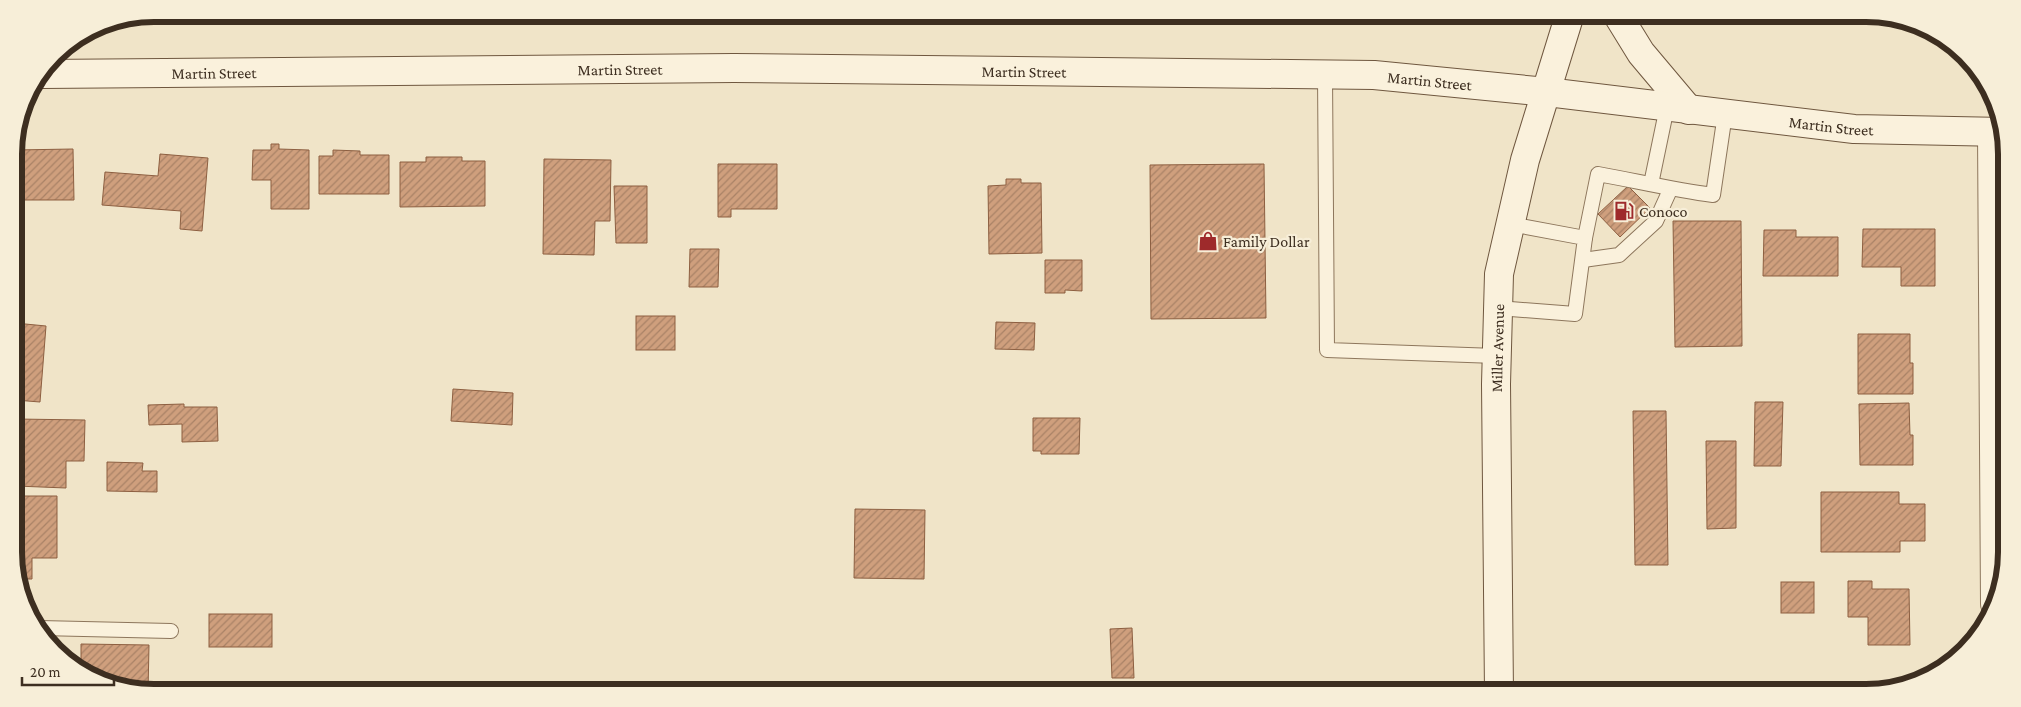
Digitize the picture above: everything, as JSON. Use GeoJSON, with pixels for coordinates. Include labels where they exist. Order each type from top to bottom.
{"type":"FeatureCollection","features":[{"type":"Feature","properties":{"kind":"street","name":"Miller Avenue"},"geometry":{"type":"LineString","coordinates":[[1499,684],[1496,356],[1499,274],[1525,160],[1568,22]]}},
{"type":"Feature","properties":{"kind":"street"},"geometry":{"type":"LineString","coordinates":[[1622,22],[1678,109]]}},
{"type":"Feature","properties":{"kind":"street","name":"Martin Street"},"geometry":{"type":"LineString","coordinates":[[50,74],[743,68],[1374,75],[1547,92],[1678,109],[1854,128],[1996,132]]}},
{"type":"Feature","properties":{"kind":"street"},"geometry":{"type":"LineString","coordinates":[[1995,581],[1998,153]]}},
{"type":"Feature","properties":{"kind":"lane"},"geometry":{"type":"LineString","coordinates":[[1324,74],[1327,350],[1496,356]]}},
{"type":"Feature","properties":{"kind":"lane"},"geometry":{"type":"LineString","coordinates":[[1651,184],[1678,109]]}},
{"type":"Feature","properties":{"kind":"lane"},"geometry":{"type":"LineString","coordinates":[[1498,308],[1575,314],[1585,238],[1598,174],[1651,184],[1670,190],[1713,195],[1725,114]]}},
{"type":"Feature","properties":{"kind":"lane"},"geometry":{"type":"LineString","coordinates":[[1582,260],[1619,255],[1656,221],[1670,190]]}},
{"type":"Feature","properties":{"kind":"lane"},"geometry":{"type":"LineString","coordinates":[[1510,224],[1585,238]]}},
{"type":"Feature","properties":{"kind":"lane"},"geometry":{"type":"LineString","coordinates":[[47,628],[170,631]]}},
{"type":"Feature","properties":{"kind":"building"},"geometry":{"type":"Polygon","coordinates":[[[271,144],[279,144],[279,149],[309,150],[309,209],[271,209],[271,180],[252,180],[253,150],[271,150],[271,144]]]}},
{"type":"Feature","properties":{"kind":"building"},"geometry":{"type":"Polygon","coordinates":[[[73,149],[74,200],[23,200],[23,150],[73,149]]]}},
{"type":"Feature","properties":{"kind":"building"},"geometry":{"type":"Polygon","coordinates":[[[333,150],[360,151],[360,155],[389,155],[389,194],[319,194],[319,156],[333,156],[333,150]]]}},
{"type":"Feature","properties":{"kind":"building"},"geometry":{"type":"Polygon","coordinates":[[[160,154],[208,158],[202,231],[180,229],[181,211],[102,205],[105,172],[158,176],[160,154]]]}},
{"type":"Feature","properties":{"kind":"building"},"geometry":{"type":"Polygon","coordinates":[[[426,157],[462,157],[462,161],[485,161],[485,206],[400,207],[400,162],[426,162],[426,157]]]}},
{"type":"Feature","properties":{"kind":"building"},"geometry":{"type":"Polygon","coordinates":[[[544,159],[611,160],[610,221],[595,221],[594,255],[543,254],[544,159]]]}},
{"type":"Feature","properties":{"kind":"building"},"geometry":{"type":"Polygon","coordinates":[[[718,164],[777,164],[777,209],[731,209],[731,217],[718,217],[718,164]]]}},
{"type":"Feature","properties":{"kind":"building","name":"Family Dollar"},"geometry":{"type":"Polygon","coordinates":[[[1264,164],[1266,318],[1151,319],[1150,165],[1264,164]]]}},
{"type":"Feature","properties":{"kind":"building"},"geometry":{"type":"Polygon","coordinates":[[[1006,179],[1021,179],[1021,183],[1041,183],[1042,253],[989,254],[988,186],[1006,185],[1006,179]]]}},
{"type":"Feature","properties":{"kind":"building"},"geometry":{"type":"Polygon","coordinates":[[[614,186],[647,186],[647,243],[616,243],[614,186]]]}},
{"type":"Feature","properties":{"kind":"building","name":"Conoco"},"geometry":{"type":"Polygon","coordinates":[[[1628,186],[1650,208],[1620,237],[1598,214],[1628,186]]]}},
{"type":"Feature","properties":{"kind":"building"},"geometry":{"type":"Polygon","coordinates":[[[1673,221],[1741,221],[1742,346],[1675,347],[1673,221]]]}},
{"type":"Feature","properties":{"kind":"building"},"geometry":{"type":"Polygon","coordinates":[[[1863,229],[1935,229],[1935,286],[1901,286],[1901,267],[1862,267],[1863,229]]]}},
{"type":"Feature","properties":{"kind":"building"},"geometry":{"type":"Polygon","coordinates":[[[1764,230],[1796,230],[1796,237],[1838,237],[1838,276],[1763,276],[1764,230]]]}},
{"type":"Feature","properties":{"kind":"building"},"geometry":{"type":"Polygon","coordinates":[[[690,249],[719,249],[718,287],[689,287],[690,249]]]}},
{"type":"Feature","properties":{"kind":"building"},"geometry":{"type":"Polygon","coordinates":[[[1045,260],[1082,260],[1082,291],[1065,290],[1065,293],[1045,293],[1045,260]]]}},
{"type":"Feature","properties":{"kind":"building"},"geometry":{"type":"Polygon","coordinates":[[[636,316],[675,316],[675,350],[636,350],[636,316]]]}},
{"type":"Feature","properties":{"kind":"building"},"geometry":{"type":"Polygon","coordinates":[[[996,322],[1035,323],[1034,350],[995,349],[996,322]]]}},
{"type":"Feature","properties":{"kind":"building"},"geometry":{"type":"Polygon","coordinates":[[[23,324],[46,326],[40,402],[22,401],[23,324]]]}},
{"type":"Feature","properties":{"kind":"building"},"geometry":{"type":"Polygon","coordinates":[[[1858,334],[1910,334],[1910,363],[1913,363],[1913,394],[1858,394],[1858,334]]]}},
{"type":"Feature","properties":{"kind":"building"},"geometry":{"type":"Polygon","coordinates":[[[453,389],[513,393],[512,425],[451,421],[453,389]]]}},
{"type":"Feature","properties":{"kind":"building"},"geometry":{"type":"Polygon","coordinates":[[[1755,402],[1783,402],[1781,466],[1754,466],[1755,402]]]}},
{"type":"Feature","properties":{"kind":"building"},"geometry":{"type":"Polygon","coordinates":[[[1909,403],[1910,435],[1913,435],[1913,465],[1860,465],[1859,404],[1909,403]]]}},
{"type":"Feature","properties":{"kind":"building"},"geometry":{"type":"Polygon","coordinates":[[[184,404],[184,407],[217,407],[218,441],[182,442],[182,424],[149,425],[148,405],[184,404]]]}},
{"type":"Feature","properties":{"kind":"building"},"geometry":{"type":"Polygon","coordinates":[[[1633,411],[1666,411],[1668,565],[1635,565],[1633,411]]]}},
{"type":"Feature","properties":{"kind":"building"},"geometry":{"type":"Polygon","coordinates":[[[1033,418],[1080,418],[1079,454],[1041,454],[1041,451],[1033,451],[1033,418]]]}},
{"type":"Feature","properties":{"kind":"building"},"geometry":{"type":"Polygon","coordinates":[[[22,419],[85,420],[84,461],[66,461],[66,488],[22,486],[22,419]]]}},
{"type":"Feature","properties":{"kind":"building"},"geometry":{"type":"Polygon","coordinates":[[[1706,441],[1736,441],[1736,528],[1707,529],[1706,441]]]}},
{"type":"Feature","properties":{"kind":"building"},"geometry":{"type":"Polygon","coordinates":[[[107,462],[143,463],[142,471],[157,471],[157,492],[107,491],[107,462]]]}},
{"type":"Feature","properties":{"kind":"building"},"geometry":{"type":"Polygon","coordinates":[[[1821,492],[1899,492],[1899,504],[1925,504],[1925,541],[1900,541],[1900,552],[1821,552],[1821,492]]]}},
{"type":"Feature","properties":{"kind":"building"},"geometry":{"type":"Polygon","coordinates":[[[22,496],[57,496],[57,558],[32,558],[32,579],[25,578],[22,552],[22,496]]]}},
{"type":"Feature","properties":{"kind":"building"},"geometry":{"type":"Polygon","coordinates":[[[855,509],[925,510],[924,579],[854,578],[855,509]]]}},
{"type":"Feature","properties":{"kind":"building"},"geometry":{"type":"Polygon","coordinates":[[[1848,581],[1872,581],[1872,589],[1909,589],[1910,645],[1868,645],[1868,617],[1848,617],[1848,581]]]}},
{"type":"Feature","properties":{"kind":"building"},"geometry":{"type":"Polygon","coordinates":[[[1781,582],[1814,582],[1814,613],[1781,613],[1781,582]]]}},
{"type":"Feature","properties":{"kind":"building"},"geometry":{"type":"Polygon","coordinates":[[[209,614],[272,614],[272,647],[209,647],[209,614]]]}},
{"type":"Feature","properties":{"kind":"building"},"geometry":{"type":"Polygon","coordinates":[[[1132,628],[1134,678],[1112,678],[1110,629],[1132,628]]]}},
{"type":"Feature","properties":{"kind":"building"},"geometry":{"type":"Polygon","coordinates":[[[81,644],[149,645],[148,684],[129,682],[112,677],[96,671],[81,662],[81,644]]]}},
{"type":"Feature","properties":{"kind":"place","name":"Conoco"},"geometry":{"type":"Point","coordinates":[1624,211]}},
{"type":"Feature","properties":{"kind":"place","name":"Family Dollar"},"geometry":{"type":"Point","coordinates":[1208,241]}}]}
